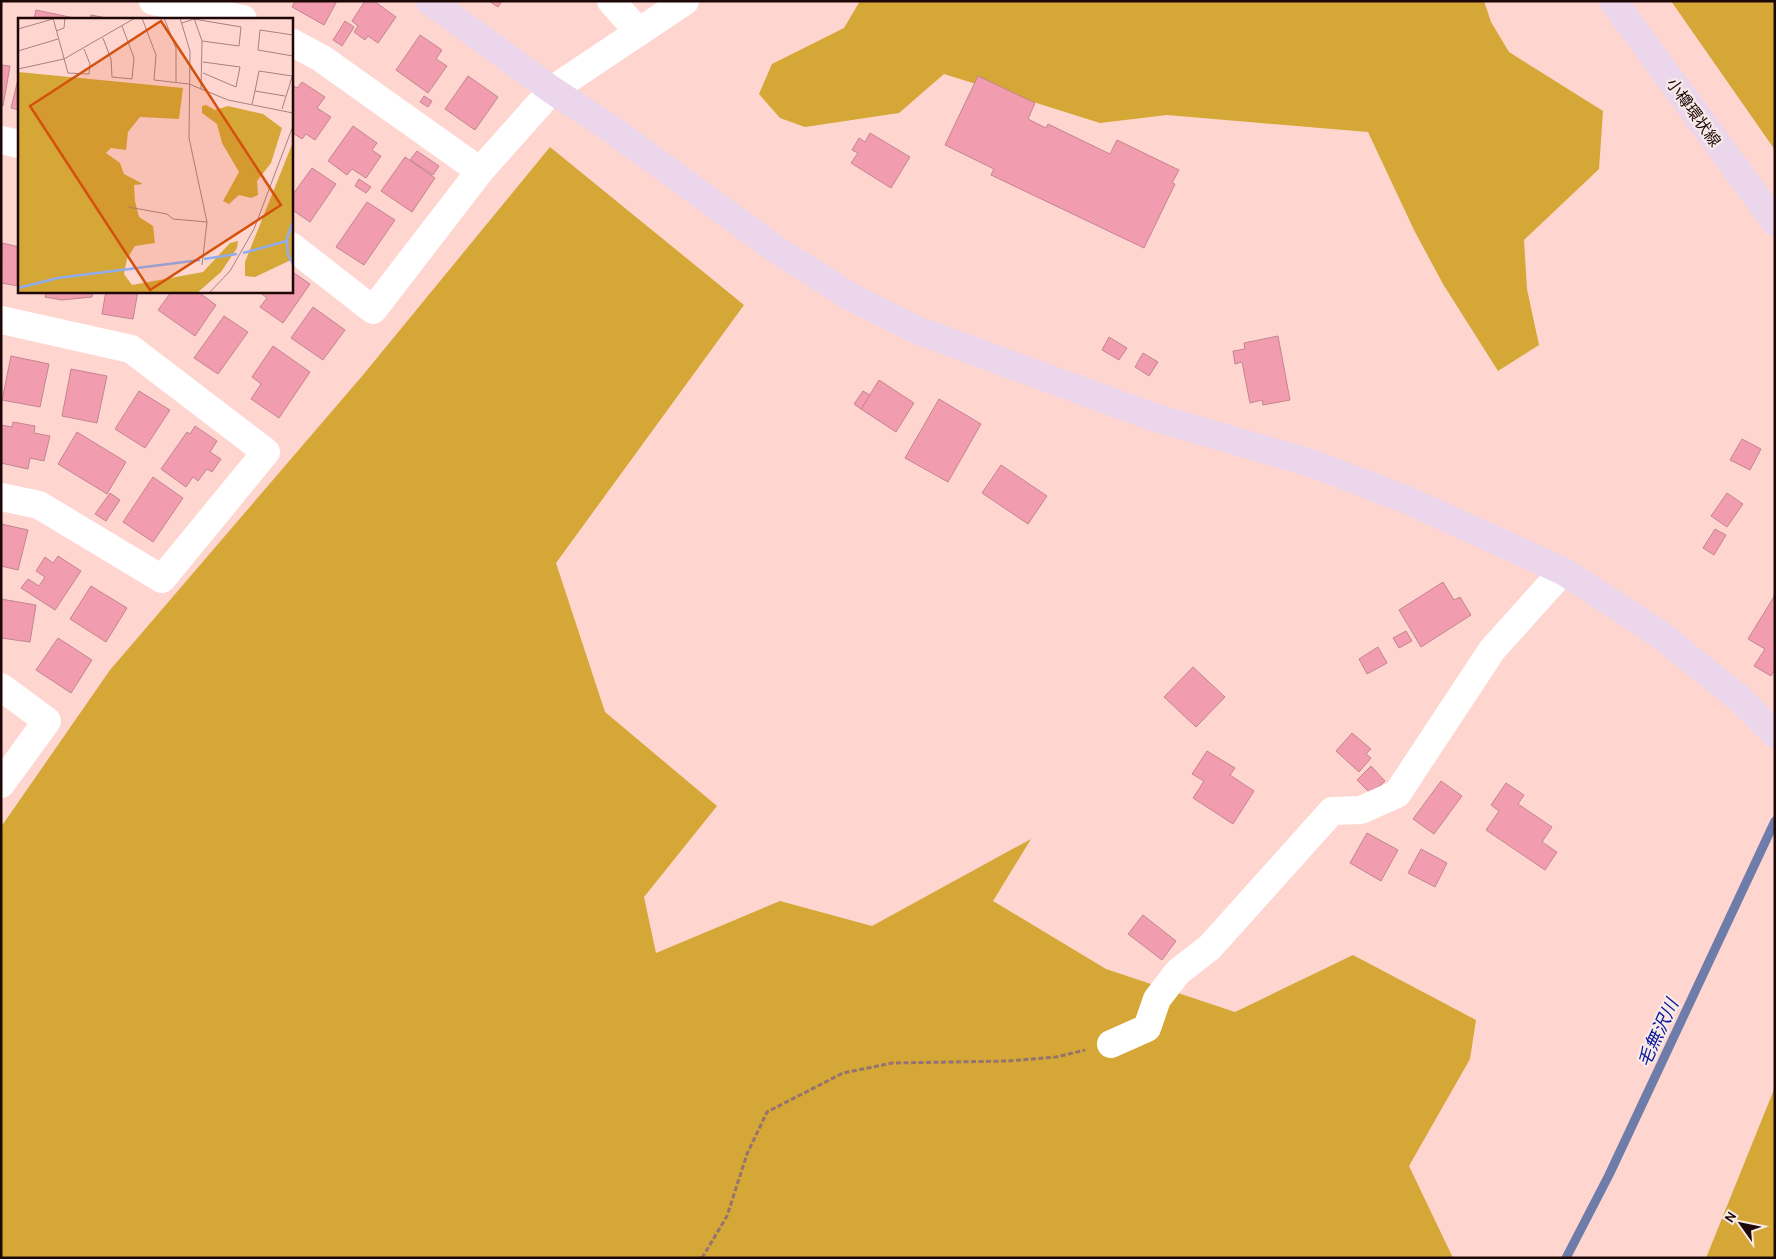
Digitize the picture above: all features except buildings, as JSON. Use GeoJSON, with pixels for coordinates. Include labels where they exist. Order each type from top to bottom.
{"type":"FeatureCollection","features":[{"type":"Feature","properties":{"kind":"street"},"geometry":{"type":"LineString","coordinates":[[153,1],[238,18]]}},
{"type":"Feature","properties":{"kind":"street"},"geometry":{"type":"LineString","coordinates":[[430,1],[552,90],[610,128],[777,250],[851,297],[917,330],[1153,417],[1314,464],[1407,500],[1563,572],[1658,633],[1740,699],[1775,734]]}},
{"type":"Feature","properties":{"kind":"street"},"geometry":{"type":"LineString","coordinates":[[611,1],[639,32]]}},
{"type":"Feature","properties":{"kind":"street"},"geometry":{"type":"LineString","coordinates":[[292,247],[373,310],[480,171],[552,90],[685,1]]}},
{"type":"Feature","properties":{"kind":"street","name":"小樽環状線"},"geometry":{"type":"LineString","coordinates":[[1613,1],[1775,222]]}},
{"type":"Feature","properties":{"kind":"street"},"geometry":{"type":"LineString","coordinates":[[292,43],[321,58],[480,171]]}},
{"type":"Feature","properties":{"kind":"street"},"geometry":{"type":"LineString","coordinates":[[1,140],[18,144]]}},
{"type":"Feature","properties":{"kind":"street"},"geometry":{"type":"LineString","coordinates":[[1,320],[131,349],[266,452],[162,579],[39,505],[1,497]]}},
{"type":"Feature","properties":{"kind":"street"},"geometry":{"type":"LineString","coordinates":[[1111,1044],[1146,1028],[1158,999],[1178,972],[1210,947],[1332,811],[1361,810],[1397,794],[1492,650],[1563,572]]}},
{"type":"Feature","properties":{"kind":"street"},"geometry":{"type":"LineString","coordinates":[[1,687],[47,721],[1,784]]}},
{"type":"Feature","properties":{"kind":"path"},"geometry":{"type":"LineString","coordinates":[[702,1258],[727,1216],[748,1154],[767,1112],[843,1073],[892,1063],[1008,1061],[1056,1057],[1111,1044]]}},
{"type":"Feature","properties":{"kind":"shaded area"},"geometry":{"type":"Polygon","coordinates":[[[860,1],[1484,1],[1491,22],[1509,52],[1603,111],[1599,169],[1524,240],[1527,289],[1539,345],[1498,371],[1443,284],[1415,232],[1368,132],[1167,115],[1100,123],[944,74],[899,113],[805,127],[780,118],[759,94],[772,64],[844,28],[860,1]]]}},
{"type":"Feature","properties":{"kind":"shaded area"},"geometry":{"type":"Polygon","coordinates":[[[1671,1],[1775,1],[1775,150],[1671,1]]]}},
{"type":"Feature","properties":{"kind":"shaded area"},"geometry":{"type":"Polygon","coordinates":[[[550,147],[744,305],[556,563],[605,712],[717,806],[644,897],[656,953],[780,901],[872,926],[1031,839],[993,901],[1106,969],[1235,1012],[1353,955],[1476,1020],[1470,1059],[1409,1166],[1453,1258],[1,1258],[1,827],[110,670],[363,375],[550,147]]]}},
{"type":"Feature","properties":{"kind":"shaded area"},"geometry":{"type":"Polygon","coordinates":[[[1775,1087],[1775,1258],[1706,1258],[1775,1087]]]}},
{"type":"Feature","properties":{"kind":"waterway","name":"毛無沢川"},"geometry":{"type":"LineString","coordinates":[[1566,1258],[1609,1175],[1775,821]]}}]}
